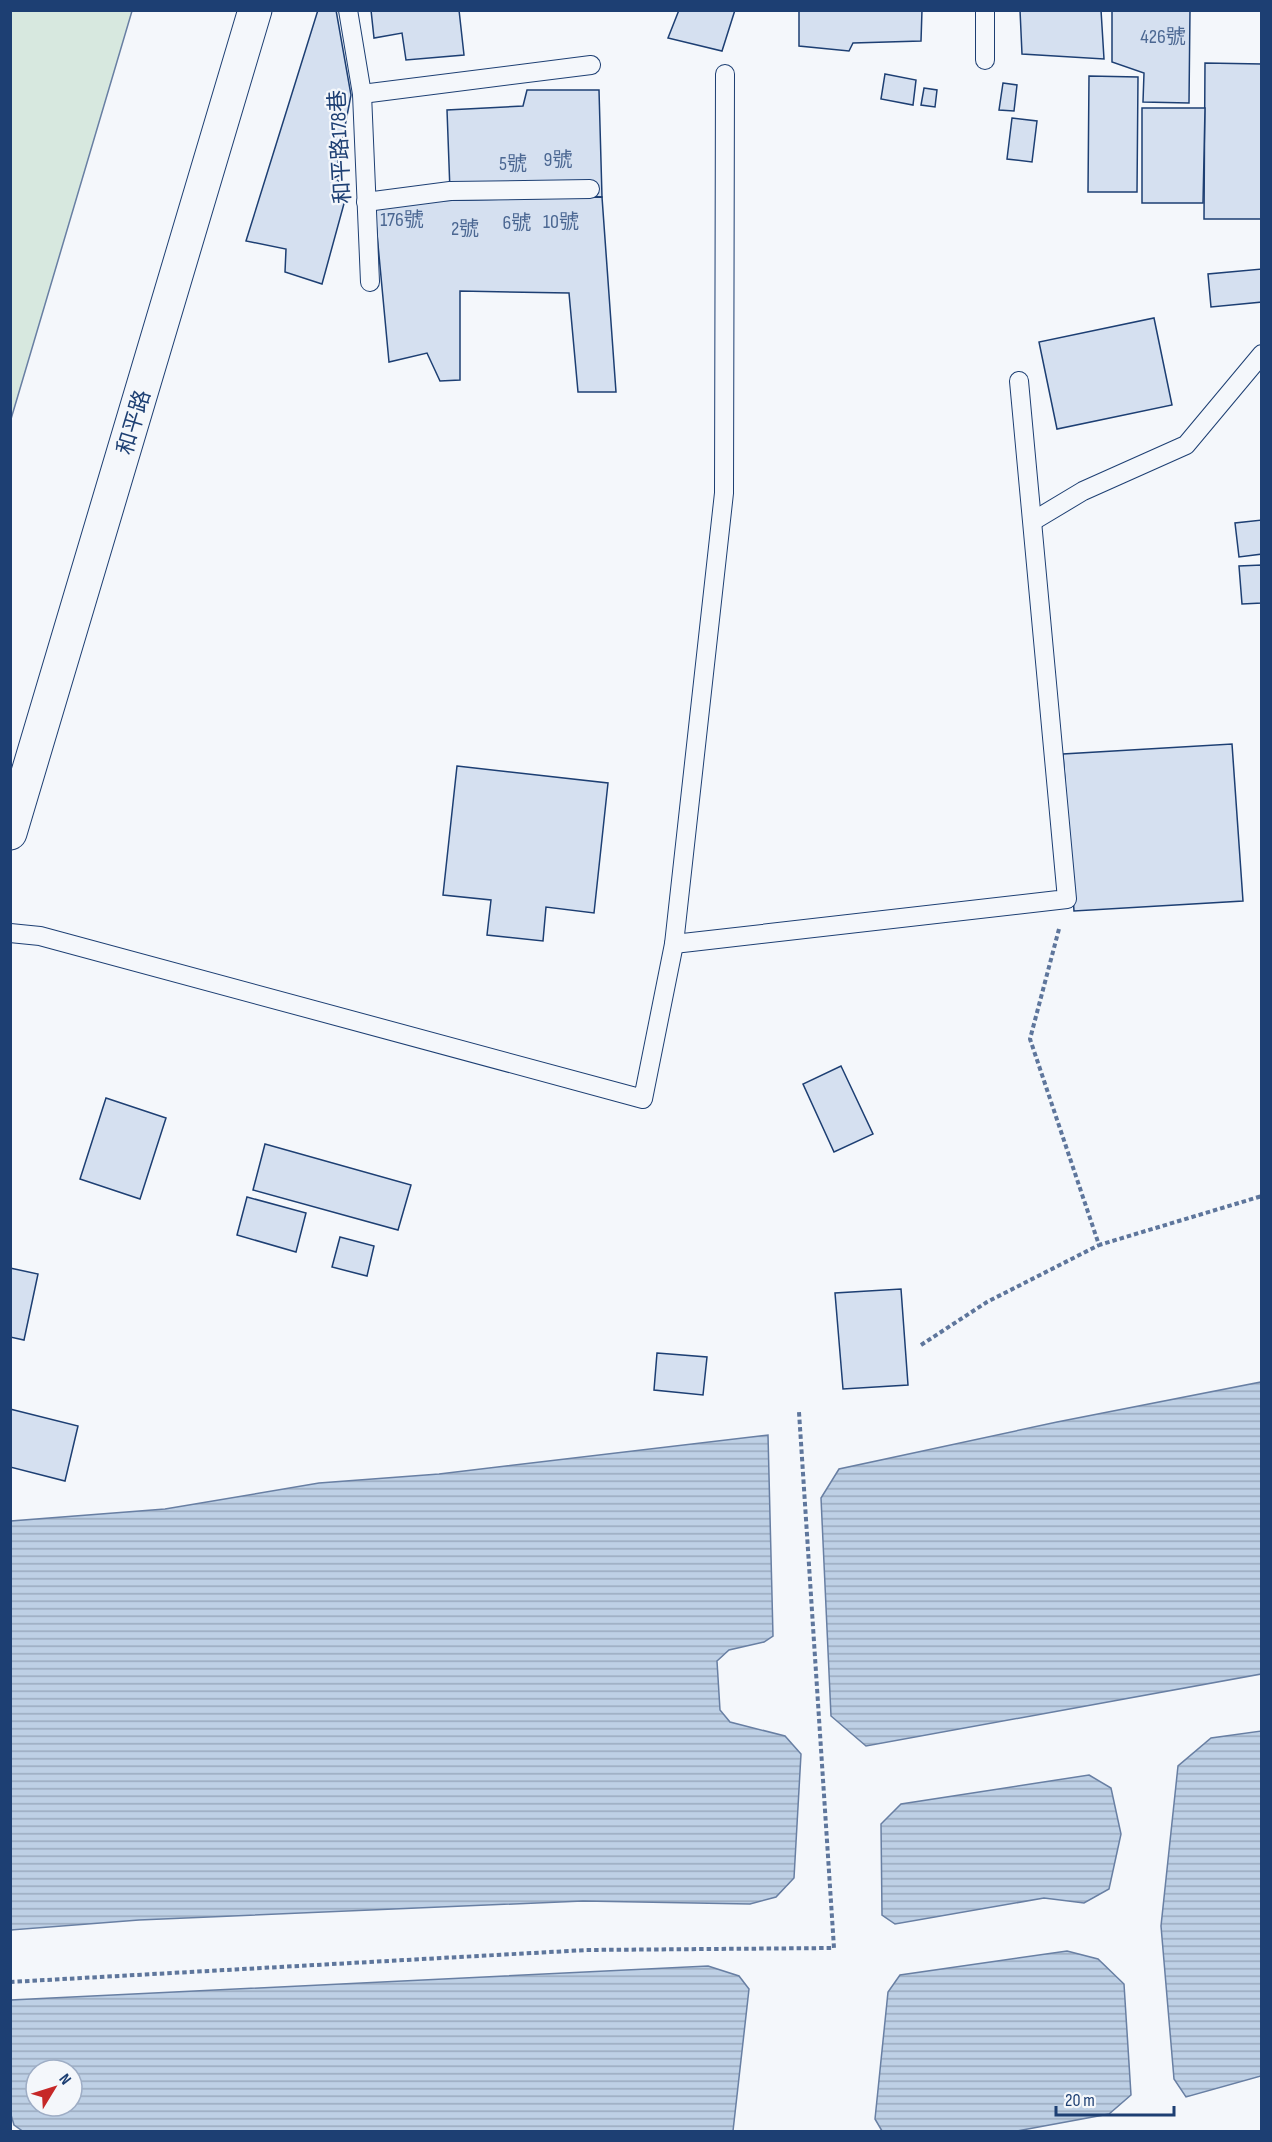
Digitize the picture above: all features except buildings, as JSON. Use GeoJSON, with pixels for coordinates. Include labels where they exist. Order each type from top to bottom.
{"type":"FeatureCollection","features":[{"type":"Feature","properties":{"kind":"street","name":"和平路"},"geometry":{"type":"LineString","coordinates":[[10,833],[255,10]]}},
{"type":"Feature","properties":{"kind":"lane","name":"和平路178巷"},"geometry":{"type":"LineString","coordinates":[[348,10],[362,94],[370,282]]}},
{"type":"Feature","properties":{"kind":"lane"},"geometry":{"type":"LineString","coordinates":[[985,10],[985,60]]}},
{"type":"Feature","properties":{"kind":"lane"},"geometry":{"type":"LineString","coordinates":[[362,94],[591,65]]}},
{"type":"Feature","properties":{"kind":"lane"},"geometry":{"type":"LineString","coordinates":[[10,933],[40,936],[643,1099],[675,944],[724,493],[725,74]]}},
{"type":"Feature","properties":{"kind":"lane"},"geometry":{"type":"LineString","coordinates":[[366,202],[450,191],[590,189]]}},
{"type":"Feature","properties":{"kind":"lane"},"geometry":{"type":"LineString","coordinates":[[1033,521],[1083,490],[1186,445],[1262,354]]}},
{"type":"Feature","properties":{"kind":"lane"},"geometry":{"type":"LineString","coordinates":[[675,944],[1067,899],[1019,381]]}},
{"type":"Feature","properties":{"kind":"path"},"geometry":{"type":"LineString","coordinates":[[1067,899],[1030,1039],[1099,1245]]}},
{"type":"Feature","properties":{"kind":"path"},"geometry":{"type":"LineString","coordinates":[[921,1345],[987,1302],[1099,1245],[1262,1196]]}},
{"type":"Feature","properties":{"kind":"path"},"geometry":{"type":"LineString","coordinates":[[10,1982],[586,1950],[834,1948],[799,1412]]}},
{"type":"Feature","properties":{"kind":"shaded area"},"geometry":{"type":"Polygon","coordinates":[[[10,11],[132,11],[11,419],[10,11]]]}},
{"type":"Feature","properties":{"kind":"water"},"geometry":{"type":"Polygon","coordinates":[[[1261,1382],[1261,1674],[866,1746],[831,1716],[821,1498],[839,1469],[1057,1422],[1261,1382]]]}},
{"type":"Feature","properties":{"kind":"water"},"geometry":{"type":"Polygon","coordinates":[[[768,1435],[773,1636],[764,1642],[729,1650],[717,1661],[720,1710],[730,1722],[785,1736],[801,1754],[794,1878],[776,1897],[750,1904],[583,1901],[139,1920],[11,1930],[11,1521],[165,1509],[319,1483],[439,1474],[768,1435]]]}},
{"type":"Feature","properties":{"kind":"water"},"geometry":{"type":"Polygon","coordinates":[[[1261,1731],[1261,2076],[1186,2097],[1174,2079],[1161,1926],[1178,1766],[1211,1738],[1261,1731]]]}},
{"type":"Feature","properties":{"kind":"water"},"geometry":{"type":"Polygon","coordinates":[[[1089,1775],[1111,1788],[1121,1834],[1109,1889],[1084,1903],[1044,1898],[895,1924],[882,1915],[881,1824],[901,1804],[1089,1775]]]}},
{"type":"Feature","properties":{"kind":"water"},"geometry":{"type":"Polygon","coordinates":[[[1067,1951],[1098,1959],[1124,1984],[1131,2095],[1109,2114],[1017,2131],[882,2131],[875,2119],[888,1992],[900,1975],[1067,1951]]]}},
{"type":"Feature","properties":{"kind":"water"},"geometry":{"type":"Polygon","coordinates":[[[708,1966],[739,1976],[749,1989],[733,2131],[24,2132],[14,2125],[11,2115],[11,2000],[708,1966]]]}}]}
